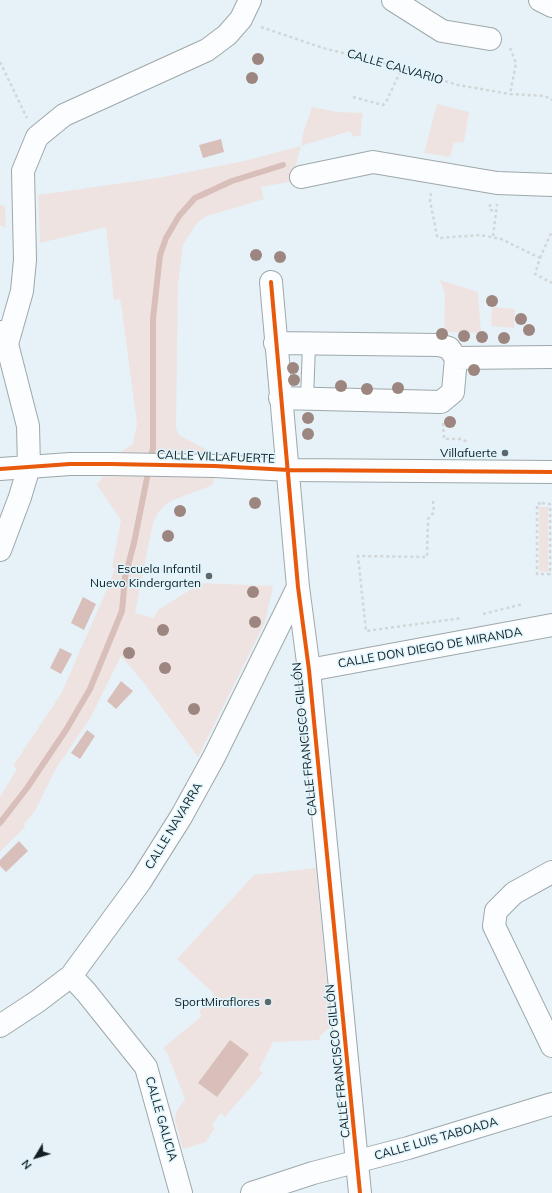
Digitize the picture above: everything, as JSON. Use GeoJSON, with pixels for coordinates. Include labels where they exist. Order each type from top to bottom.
{"type":"FeatureCollection","features":[{"type":"Feature","properties":{"kind":"street"},"geometry":{"type":"LineString","coordinates":[[393,0],[442,31],[490,39]]}},
{"type":"Feature","properties":{"kind":"street"},"geometry":{"type":"LineString","coordinates":[[540,0],[552,6]]}},
{"type":"Feature","properties":{"kind":"street"},"geometry":{"type":"LineString","coordinates":[[0,550],[20,497],[29,467],[28,426],[4,336],[22,291],[25,260],[23,171],[37,137],[64,115],[207,50],[227,35],[246,9]]}},
{"type":"Feature","properties":{"kind":"street"},"geometry":{"type":"LineString","coordinates":[[301,177],[373,162],[497,183],[552,185]]}},
{"type":"Feature","properties":{"kind":"street","name":"CALLE FRANCISCO GILLÓN"},"geometry":{"type":"LineString","coordinates":[[271,282],[275,343],[289,470],[298,587],[309,670],[360,1193]]}},
{"type":"Feature","properties":{"kind":"street"},"geometry":{"type":"LineString","coordinates":[[275,343],[439,346],[449,348],[456,358],[453,392],[441,402],[307,400],[280,398]]}},
{"type":"Feature","properties":{"kind":"street"},"geometry":{"type":"LineString","coordinates":[[456,358],[552,357]]}},
{"type":"Feature","properties":{"kind":"street","name":"CALLE VILLAFUERTE"},"geometry":{"type":"LineString","coordinates":[[0,469],[111,464],[215,466],[289,470],[552,472]]}},
{"type":"Feature","properties":{"kind":"street","name":"CALLE NAVARRA"},"geometry":{"type":"LineString","coordinates":[[0,1026],[38,1002],[71,976],[140,882],[180,817],[214,756],[298,587]]}},
{"type":"Feature","properties":{"kind":"street","name":"CALLE DON DIEGO DE MIRANDA"},"geometry":{"type":"LineString","coordinates":[[309,670],[552,625]]}},
{"type":"Feature","properties":{"kind":"street"},"geometry":{"type":"LineString","coordinates":[[552,872],[514,893],[496,911],[494,926],[552,1046]]}},
{"type":"Feature","properties":{"kind":"street","name":"CALLE GALICIA"},"geometry":{"type":"LineString","coordinates":[[71,976],[86,992],[146,1067],[181,1193]]}},
{"type":"Feature","properties":{"kind":"street","name":"CALLE LUIS TABOADA"},"geometry":{"type":"LineString","coordinates":[[252,1193],[313,1173],[408,1148],[552,1104]]}},
{"type":"Feature","properties":{"kind":"lane"},"geometry":{"type":"LineString","coordinates":[[307,400],[309,344]]}},
{"type":"Feature","properties":{"kind":"path"},"geometry":{"type":"LineString","coordinates":[[490,39],[509,46],[516,63],[510,94]]}},
{"type":"Feature","properties":{"kind":"path"},"geometry":{"type":"LineString","coordinates":[[0,62],[29,121]]}},
{"type":"Feature","properties":{"kind":"path"},"geometry":{"type":"LineString","coordinates":[[353,97],[382,105],[386,102],[402,68]]}},
{"type":"Feature","properties":{"kind":"path"},"geometry":{"type":"LineString","coordinates":[[436,173],[430,201],[436,236],[442,238],[480,235],[493,236],[540,258]]}},
{"type":"Feature","properties":{"kind":"path"},"geometry":{"type":"LineString","coordinates":[[493,236],[497,203]]}},
{"type":"Feature","properties":{"kind":"path"},"geometry":{"type":"LineString","coordinates":[[552,232],[540,258],[535,274],[552,283]]}},
{"type":"Feature","properties":{"kind":"path"},"geometry":{"type":"LineString","coordinates":[[441,402],[444,439],[462,439],[469,443]]}},
{"type":"Feature","properties":{"kind":"path"},"geometry":{"type":"LineString","coordinates":[[433,501],[434,512],[428,519],[428,557],[358,556],[366,631],[467,617]]}},
{"type":"Feature","properties":{"kind":"path"},"geometry":{"type":"LineString","coordinates":[[542,502],[550,504],[550,574],[537,574],[537,504],[542,502]]}},
{"type":"Feature","properties":{"kind":"path"},"geometry":{"type":"LineString","coordinates":[[482,614],[523,604]]}},
{"type":"Feature","properties":{"kind":"shaded area"},"geometry":{"type":"Polygon","coordinates":[[[437,104],[469,112],[464,142],[454,143],[450,157],[424,153],[437,104]]]}},
{"type":"Feature","properties":{"kind":"shaded area"},"geometry":{"type":"Polygon","coordinates":[[[312,107],[337,112],[363,113],[361,135],[353,137],[350,131],[301,146],[303,133],[312,107]]]}},
{"type":"Feature","properties":{"kind":"shaded area"},"geometry":{"type":"Polygon","coordinates":[[[221,139],[224,152],[203,158],[199,145],[221,139]]]}},
{"type":"Feature","properties":{"kind":"shaded area"},"geometry":{"type":"Polygon","coordinates":[[[301,146],[294,171],[294,181],[261,187],[264,199],[207,216],[196,224],[183,245],[178,285],[176,428],[179,435],[216,455],[213,485],[173,500],[165,505],[158,513],[153,523],[135,613],[154,618],[158,610],[201,583],[273,586],[265,622],[198,757],[144,683],[121,656],[91,717],[55,770],[35,811],[24,824],[25,827],[0,852],[0,797],[17,769],[13,766],[61,694],[115,568],[112,568],[121,520],[97,485],[119,453],[133,444],[137,424],[120,299],[114,300],[106,227],[40,243],[38,195],[158,178],[244,161],[301,146]]]}},
{"type":"Feature","properties":{"kind":"shaded area"},"geometry":{"type":"Polygon","coordinates":[[[0,205],[5,206],[6,228],[0,225],[0,205]]]}},
{"type":"Feature","properties":{"kind":"shaded area"},"geometry":{"type":"Polygon","coordinates":[[[440,280],[478,292],[481,333],[444,332],[445,295],[440,280]]]}},
{"type":"Feature","properties":{"kind":"shaded area"},"geometry":{"type":"Polygon","coordinates":[[[492,307],[515,309],[514,328],[491,326],[492,307]]]}},
{"type":"Feature","properties":{"kind":"shaded area"},"geometry":{"type":"Polygon","coordinates":[[[539,507],[548,507],[548,572],[539,571],[539,507]]]}},
{"type":"Feature","properties":{"kind":"shaded area"},"geometry":{"type":"Polygon","coordinates":[[[83,597],[96,604],[84,630],[71,623],[83,597]]]}},
{"type":"Feature","properties":{"kind":"shaded area"},"geometry":{"type":"Polygon","coordinates":[[[60,648],[72,654],[61,674],[50,668],[60,648]]]}},
{"type":"Feature","properties":{"kind":"shaded area"},"geometry":{"type":"Polygon","coordinates":[[[121,681],[133,691],[116,709],[107,701],[121,681]]]}},
{"type":"Feature","properties":{"kind":"shaded area"},"geometry":{"type":"Polygon","coordinates":[[[87,730],[95,736],[80,759],[71,753],[87,730]]]}},
{"type":"Feature","properties":{"kind":"shaded area"},"geometry":{"type":"Polygon","coordinates":[[[19,841],[28,851],[6,872],[0,866],[0,860],[19,841]]]}},
{"type":"Feature","properties":{"kind":"shaded area","name":"SportMiraflores"},"geometry":{"type":"Polygon","coordinates":[[[316,868],[331,1026],[319,1037],[320,1040],[273,1042],[259,1070],[263,1073],[225,1117],[221,1113],[212,1125],[215,1128],[206,1142],[183,1149],[175,1120],[176,1112],[185,1099],[167,1053],[163,1048],[202,1016],[199,1011],[214,994],[177,959],[254,875],[316,868]]]}},
{"type":"Feature","properties":{"kind":"shaded area"},"geometry":{"type":"Polygon","coordinates":[[[230,1040],[249,1054],[217,1097],[198,1083],[230,1040]]]}},
{"type":"Feature","properties":{"kind":"waterway"},"geometry":{"type":"LineString","coordinates":[[0,823],[27,788],[66,730],[90,689],[122,611],[125,577],[134,543],[153,448],[153,319],[160,255],[166,238],[179,216],[195,198],[232,181],[283,165]]}},
{"type":"Feature","properties":{"kind":"cycle path"},"geometry":{"type":"LineString","coordinates":[[271,282],[298,587],[309,670],[360,1193]]}},
{"type":"Feature","properties":{"kind":"cycle path"},"geometry":{"type":"LineString","coordinates":[[0,469],[70,464],[111,464],[215,466],[289,470],[552,472]]}},
{"type":"Feature","properties":{"kind":"place","name":"Villafuerte"},"geometry":{"type":"Point","coordinates":[505,453]}},
{"type":"Feature","properties":{"kind":"place","name":"Escuela Infantil Nuevo Kindergarten"},"geometry":{"type":"Point","coordinates":[209,576]}},
{"type":"Feature","properties":{"kind":"place","name":"SportMiraflores"},"geometry":{"type":"Point","coordinates":[268,1002]}}]}
